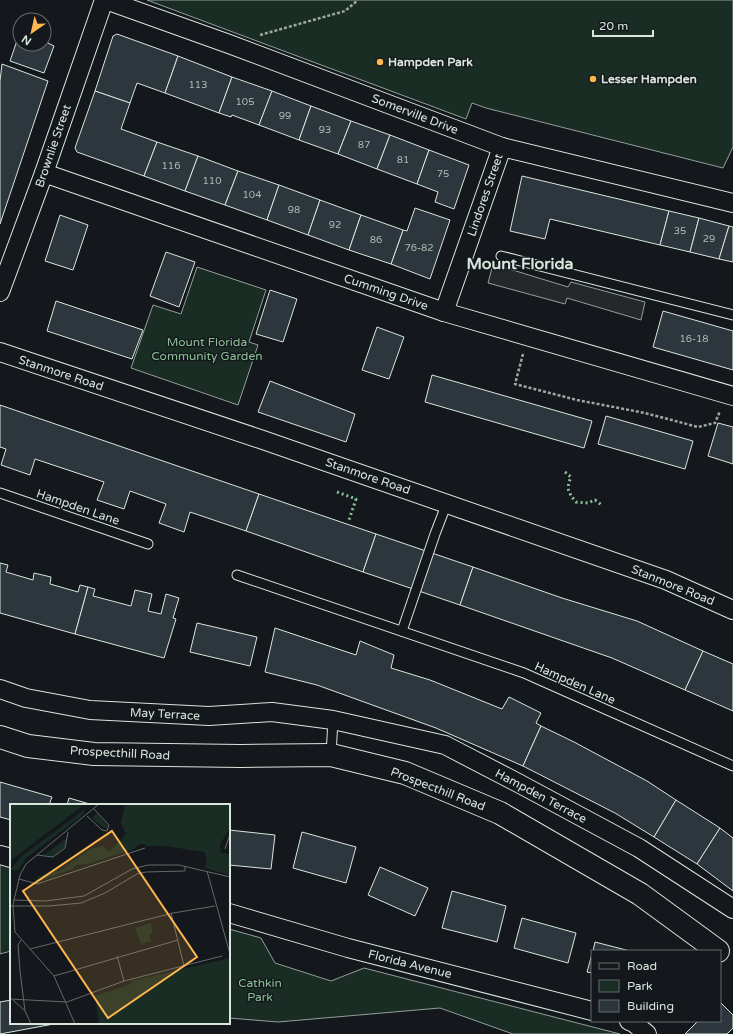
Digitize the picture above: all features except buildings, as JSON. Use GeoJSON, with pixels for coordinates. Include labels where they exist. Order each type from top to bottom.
{"type":"FeatureCollection","features":[{"type":"Feature","properties":{"kind":"main road","name":"Prospecthill Road"},"geometry":{"type":"LineString","coordinates":[[0,737],[28,746],[94,754],[241,756],[331,755],[404,773],[500,813],[640,894],[716,950]]}},
{"type":"Feature","properties":{"kind":"main road","name":"Prospecthill Road"},"geometry":{"type":"LineString","coordinates":[[721,953],[733,962]]}},
{"type":"Feature","properties":{"kind":"street","name":"Somerville Drive"},"geometry":{"type":"LineString","coordinates":[[105,0],[229,44],[502,147],[733,203]]}},
{"type":"Feature","properties":{"kind":"street","name":"Brownlie Street"},"geometry":{"type":"LineString","coordinates":[[0,292],[105,0]]}},
{"type":"Feature","properties":{"kind":"street","name":"Lindores Street"},"geometry":{"type":"LineString","coordinates":[[444,312],[502,147]]}},
{"type":"Feature","properties":{"kind":"street","name":"Cumming Drive"},"geometry":{"type":"LineString","coordinates":[[44,173],[444,312],[730,395]]}},
{"type":"Feature","properties":{"kind":"street","name":"Stanmore Road"},"geometry":{"type":"LineString","coordinates":[[0,352],[270,442],[666,580],[733,610]]}},
{"type":"Feature","properties":{"kind":"street","name":"May Terrace"},"geometry":{"type":"LineString","coordinates":[[0,689],[26,698],[90,710],[209,716],[272,712],[333,720]]}},
{"type":"Feature","properties":{"kind":"street","name":"Hampden Terrace"},"geometry":{"type":"LineString","coordinates":[[333,720],[445,745],[639,848],[733,909]]}},
{"type":"Feature","properties":{"kind":"street"},"geometry":{"type":"LineString","coordinates":[[0,855],[10,858]]}},
{"type":"Feature","properties":{"kind":"street","name":"Florida Avenue"},"geometry":{"type":"LineString","coordinates":[[230,914],[348,948],[591,1010]]}},
{"type":"Feature","properties":{"kind":"street"},"geometry":{"type":"LineString","coordinates":[[632,1022],[647,1034]]}},
{"type":"Feature","properties":{"kind":"lane"},"geometry":{"type":"LineString","coordinates":[[501,256],[733,315]]}},
{"type":"Feature","properties":{"kind":"lane","name":"Hampden Lane"},"geometry":{"type":"LineString","coordinates":[[0,493],[148,544]]}},
{"type":"Feature","properties":{"kind":"lane"},"geometry":{"type":"LineString","coordinates":[[402,631],[434,534],[447,503]]}},
{"type":"Feature","properties":{"kind":"lane","name":"Hampden Lane"},"geometry":{"type":"LineString","coordinates":[[237,575],[524,673],[733,766]]}},
{"type":"Feature","properties":{"kind":"lane"},"geometry":{"type":"LineString","coordinates":[[331,755],[333,720]]}},
{"type":"Feature","properties":{"kind":"path"},"geometry":{"type":"LineString","coordinates":[[229,44],[344,11],[358,0]]}},
{"type":"Feature","properties":{"kind":"path"},"geometry":{"type":"LineString","coordinates":[[522,356],[515,384],[577,400],[645,413],[698,427],[715,423],[730,395]]}},
{"type":"Feature","properties":{"kind":"green space","name":"Lesser Hampden"},"geometry":{"type":"Polygon","coordinates":[[[147,0],[733,0],[733,147],[723,168],[486,108],[472,103],[466,119],[147,0]]]}},
{"type":"Feature","properties":{"kind":"green space","name":"Mount Florida Community Garden"},"geometry":{"type":"Polygon","coordinates":[[[197,267],[266,290],[249,342],[258,345],[238,405],[131,368],[153,305],[181,314],[197,267]]]}},
{"type":"Feature","properties":{"kind":"green space"},"geometry":{"type":"Polygon","coordinates":[[[0,862],[10,866],[10,951],[0,954],[0,862]]]}},
{"type":"Feature","properties":{"kind":"green space","name":"Cathkin Park"},"geometry":{"type":"Polygon","coordinates":[[[230,929],[261,938],[275,963],[331,981],[364,968],[620,1034],[513,1034],[440,1008],[278,1022],[230,1018],[230,929]]]}},
{"type":"Feature","properties":{"kind":"shaded area"},"geometry":{"type":"Polygon","coordinates":[[[493,264],[568,287],[571,282],[645,302],[641,320],[567,298],[565,304],[488,283],[493,264]]]}},
{"type":"Feature","properties":{"kind":"hedge"},"geometry":{"type":"LineString","coordinates":[[565,472],[571,477],[568,488],[571,496],[576,502],[588,503],[595,500],[603,506]]}},
{"type":"Feature","properties":{"kind":"hedge"},"geometry":{"type":"LineString","coordinates":[[337,492],[356,499],[349,520]]}},
{"type":"Feature","properties":{"kind":"place","name":"Hampden Park"},"geometry":{"type":"Point","coordinates":[380,62]}},
{"type":"Feature","properties":{"kind":"place","name":"Lesser Hampden"},"geometry":{"type":"Point","coordinates":[593,79]}},
{"type":"Feature","properties":{"kind":"district","name":"Mount Florida"},"geometry":{"type":"Point","coordinates":[520,264]}}]}
